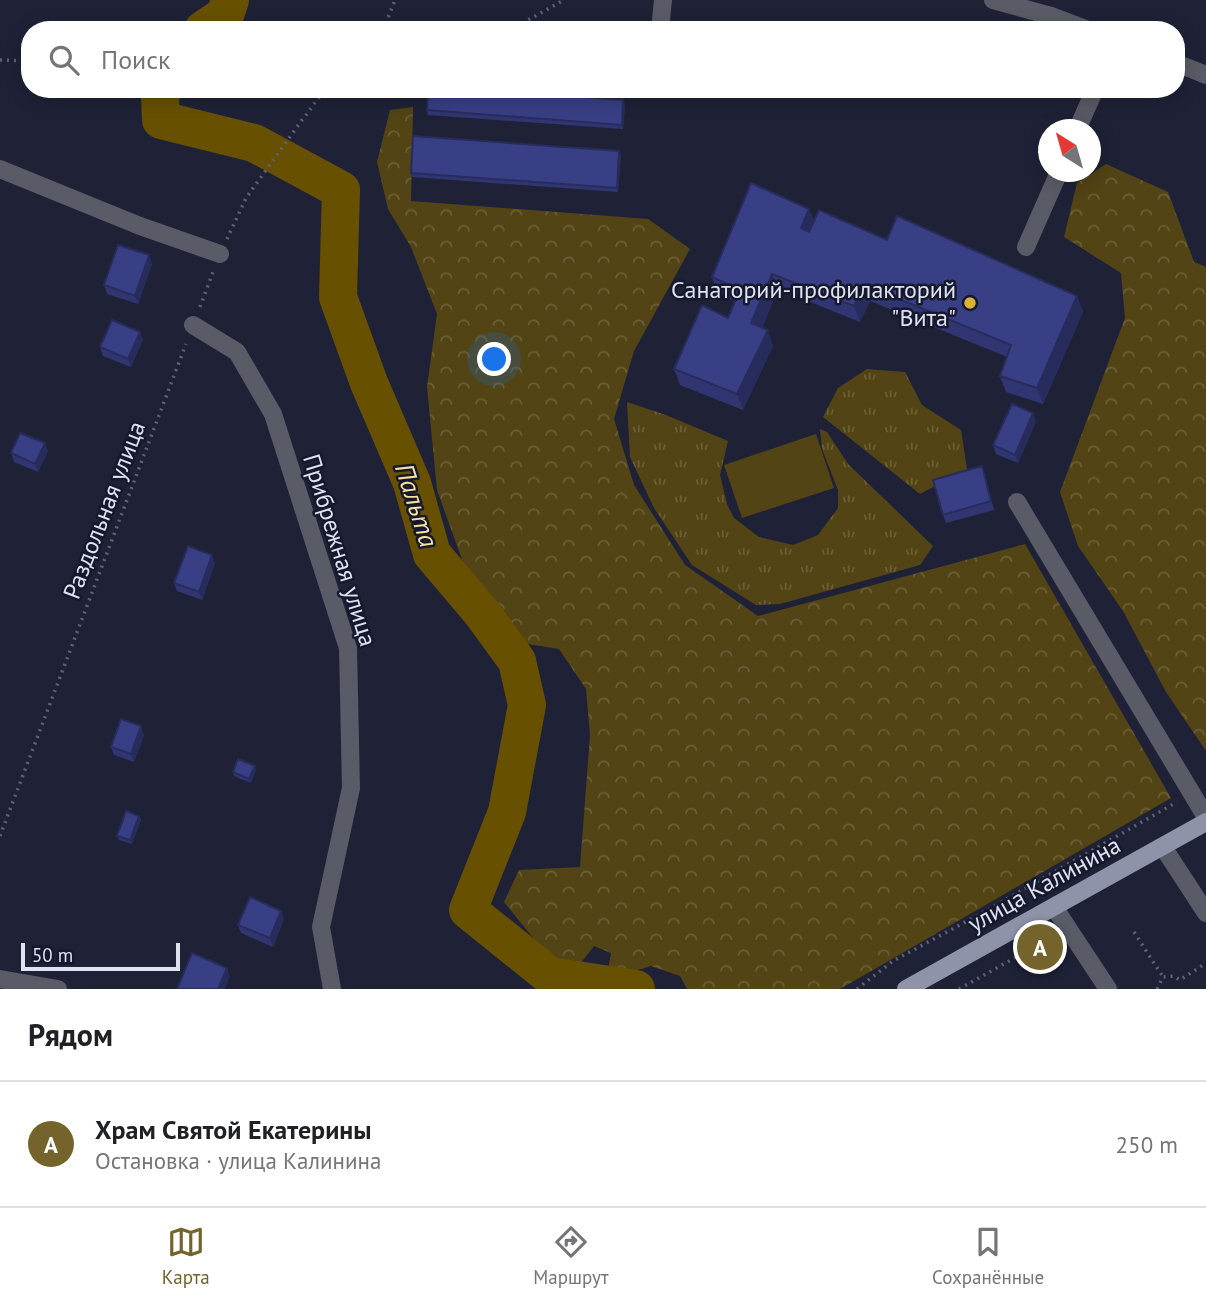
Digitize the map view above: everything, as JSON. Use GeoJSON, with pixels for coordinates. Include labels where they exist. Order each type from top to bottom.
{"type":"FeatureCollection","features":[{"type":"Feature","properties":{"kind":"main road","name":"улица Калинина"},"geometry":{"type":"LineString","coordinates":[[906,989],[1206,820]]}},
{"type":"Feature","properties":{"kind":"street"},"geometry":{"type":"LineString","coordinates":[[661,21],[663,0]]}},
{"type":"Feature","properties":{"kind":"street"},"geometry":{"type":"LineString","coordinates":[[993,0],[1054,8],[1074,21]]}},
{"type":"Feature","properties":{"kind":"street"},"geometry":{"type":"LineString","coordinates":[[1185,67],[1206,75]]}},
{"type":"Feature","properties":{"kind":"street"},"geometry":{"type":"LineString","coordinates":[[1082,119],[1090,98]]}},
{"type":"Feature","properties":{"kind":"street"},"geometry":{"type":"LineString","coordinates":[[0,169],[140,226],[220,254]]}},
{"type":"Feature","properties":{"kind":"street"},"geometry":{"type":"LineString","coordinates":[[1026,247],[1055,182]]}},
{"type":"Feature","properties":{"kind":"street","name":"Прибрежная улица"},"geometry":{"type":"LineString","coordinates":[[192,325],[237,352],[273,414],[348,648],[351,788],[321,927],[332,989]]}},
{"type":"Feature","properties":{"kind":"street"},"geometry":{"type":"LineString","coordinates":[[1017,502],[1206,820]]}},
{"type":"Feature","properties":{"kind":"street"},"geometry":{"type":"LineString","coordinates":[[1163,846],[1206,913]]}},
{"type":"Feature","properties":{"kind":"street"},"geometry":{"type":"LineString","coordinates":[[1054,907],[1108,989]]}},
{"type":"Feature","properties":{"kind":"street"},"geometry":{"type":"LineString","coordinates":[[0,979],[58,989]]}},
{"type":"Feature","properties":{"kind":"path"},"geometry":{"type":"LineString","coordinates":[[387,21],[395,0]]}},
{"type":"Feature","properties":{"kind":"path"},"geometry":{"type":"LineString","coordinates":[[526,21],[564,0]]}},
{"type":"Feature","properties":{"kind":"path"},"geometry":{"type":"LineString","coordinates":[[0,60],[21,61]]}},
{"type":"Feature","properties":{"kind":"path","name":"Раздольная улица"},"geometry":{"type":"LineString","coordinates":[[0,836],[220,254],[246,198],[312,110],[318,98]]}},
{"type":"Feature","properties":{"kind":"path"},"geometry":{"type":"LineString","coordinates":[[857,989],[893,961],[1191,794]]}},
{"type":"Feature","properties":{"kind":"path"},"geometry":{"type":"LineString","coordinates":[[959,989],[1068,928]]}},
{"type":"Feature","properties":{"kind":"path"},"geometry":{"type":"LineString","coordinates":[[1134,932],[1163,977]]}},
{"type":"Feature","properties":{"kind":"path"},"geometry":{"type":"LineString","coordinates":[[1180,980],[1206,964]]}},
{"type":"Feature","properties":{"kind":"path"},"geometry":{"type":"LineString","coordinates":[[1163,977],[1174,976],[1180,980],[1181,987]]}},
{"type":"Feature","properties":{"kind":"path"},"geometry":{"type":"LineString","coordinates":[[1157,989],[1163,977]]}},
{"type":"Feature","properties":{"kind":"green space"},"geometry":{"type":"Polygon","coordinates":[[[413,107],[411,201],[648,219],[690,249],[634,351],[614,419],[634,485],[685,565],[758,616],[1025,544],[1171,798],[840,989],[687,989],[680,976],[651,966],[628,973],[608,969],[611,953],[594,946],[581,963],[572,969],[551,969],[543,950],[504,902],[519,870],[580,867],[590,735],[586,689],[559,649],[515,642],[468,576],[437,490],[427,387],[437,314],[411,247],[388,209],[377,162],[390,110],[413,107]]]}},
{"type":"Feature","properties":{"kind":"green space"},"geometry":{"type":"Polygon","coordinates":[[[1106,164],[1168,192],[1194,262],[1206,267],[1206,751],[1166,692],[1123,611],[1078,546],[1060,492],[1125,318],[1121,273],[1064,237],[1077,183],[1101,182],[1101,167],[1106,164]]]}},
{"type":"Feature","properties":{"kind":"green space"},"geometry":{"type":"Polygon","coordinates":[[[867,369],[905,372],[922,405],[961,430],[967,469],[920,494],[823,417],[838,388],[867,369]]]}},
{"type":"Feature","properties":{"kind":"green space"},"geometry":{"type":"Polygon","coordinates":[[[627,402],[728,441],[720,475],[727,504],[734,518],[759,537],[793,545],[818,535],[838,508],[838,490],[822,449],[820,429],[827,432],[848,464],[933,546],[920,565],[780,604],[756,605],[692,565],[654,508],[630,457],[627,402]]]}},
{"type":"Feature","properties":{"kind":"green space"},"geometry":{"type":"Polygon","coordinates":[[[816,434],[834,488],[742,518],[724,465],[816,434]]]}},
{"type":"Feature","properties":{"kind":"building"},"geometry":{"type":"Polygon","coordinates":[[[428,98],[623,100],[622,125],[427,110],[428,98]]]}},
{"type":"Feature","properties":{"kind":"building"},"geometry":{"type":"Polygon","coordinates":[[[413,136],[619,151],[617,188],[411,173],[413,136]]]}},
{"type":"Feature","properties":{"kind":"building","name":"Санаторий-профилакторий \"Вита\""},"geometry":{"type":"Polygon","coordinates":[[[751,183],[809,209],[801,228],[809,232],[819,210],[887,240],[897,216],[1077,296],[1037,388],[1000,376],[1011,345],[865,285],[854,306],[772,274],[751,323],[768,330],[737,394],[674,369],[702,305],[728,318],[740,290],[712,277],[751,183]]]}},
{"type":"Feature","properties":{"kind":"building"},"geometry":{"type":"Polygon","coordinates":[[[118,245],[149,255],[135,296],[104,285],[118,245]]]}},
{"type":"Feature","properties":{"kind":"building"},"geometry":{"type":"Polygon","coordinates":[[[112,320],[140,332],[128,359],[100,347],[112,320]]]}},
{"type":"Feature","properties":{"kind":"building"},"geometry":{"type":"Polygon","coordinates":[[[1012,404],[1033,413],[1015,455],[993,445],[1012,404]]]}},
{"type":"Feature","properties":{"kind":"building"},"geometry":{"type":"Polygon","coordinates":[[[20,433],[45,443],[35,464],[11,453],[20,433]]]}},
{"type":"Feature","properties":{"kind":"building"},"geometry":{"type":"Polygon","coordinates":[[[982,466],[991,501],[943,515],[933,480],[982,466]]]}},
{"type":"Feature","properties":{"kind":"building"},"geometry":{"type":"Polygon","coordinates":[[[188,546],[212,555],[199,592],[174,583],[188,546]]]}},
{"type":"Feature","properties":{"kind":"building"},"geometry":{"type":"Polygon","coordinates":[[[121,719],[141,726],[131,754],[111,747],[121,719]]]}},
{"type":"Feature","properties":{"kind":"building"},"geometry":{"type":"Polygon","coordinates":[[[238,759],[255,766],[249,779],[233,772],[238,759]]]}},
{"type":"Feature","properties":{"kind":"building"},"geometry":{"type":"Polygon","coordinates":[[[126,811],[139,816],[130,840],[117,836],[126,811]]]}},
{"type":"Feature","properties":{"kind":"building"},"geometry":{"type":"Polygon","coordinates":[[[250,897],[281,911],[270,938],[238,925],[250,897]]]}},
{"type":"Feature","properties":{"kind":"building"},"geometry":{"type":"Polygon","coordinates":[[[192,953],[227,968],[218,989],[177,989],[192,953]]]}},
{"type":"Feature","properties":{"kind":"waterway","name":"Пальта"},"geometry":{"type":"LineString","coordinates":[[216,21],[225,15],[230,0]]}},
{"type":"Feature","properties":{"kind":"waterway","name":"Пальта"},"geometry":{"type":"LineString","coordinates":[[160,98],[161,120],[254,143],[341,190],[338,297],[369,383],[412,483],[432,554],[482,613],[517,661],[527,705],[507,812],[468,910],[550,976],[636,989]]}},
{"type":"Feature","properties":{"kind":"place","name":"Санаторий-профилакторий \"Вита\""},"geometry":{"type":"Point","coordinates":[970,303]}},
{"type":"Feature","properties":{"kind":"place","name":"Храм Святой Екатерины"},"geometry":{"type":"Point","coordinates":[1040,947]}}]}
